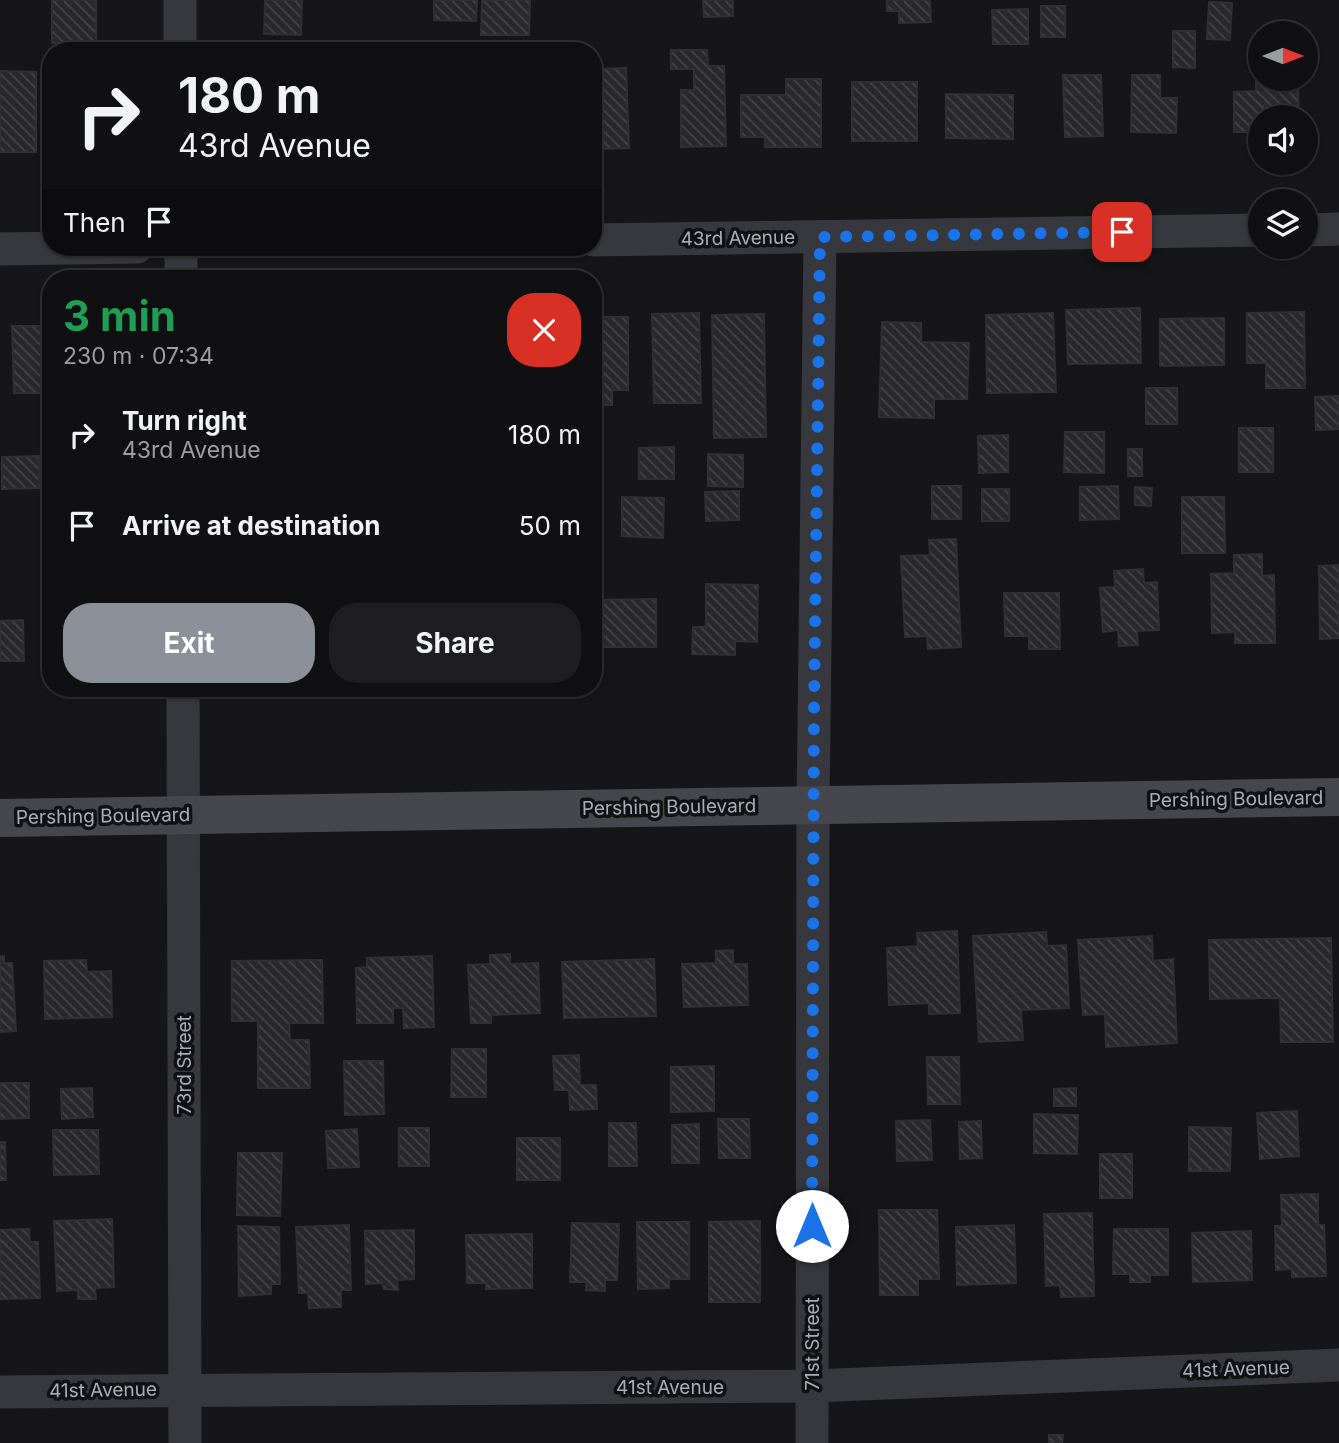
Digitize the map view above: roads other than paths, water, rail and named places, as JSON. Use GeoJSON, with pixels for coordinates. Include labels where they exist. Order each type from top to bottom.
{"type":"FeatureCollection","features":[{"type":"Feature","properties":{"kind":"street"},"geometry":{"type":"LineString","coordinates":[[180,0],[180,42]]}},
{"type":"Feature","properties":{"kind":"street"},"geometry":{"type":"LineString","coordinates":[[1318,230],[1339,229]]}},
{"type":"Feature","properties":{"kind":"street","name":"43rd Avenue"},"geometry":{"type":"LineString","coordinates":[[602,240],[1248,230]]}},
{"type":"Feature","properties":{"kind":"street","name":"71st Street"},"geometry":{"type":"LineString","coordinates":[[812,1443],[813,804],[820,237]]}},
{"type":"Feature","properties":{"kind":"street"},"geometry":{"type":"LineString","coordinates":[[0,249],[42,248]]}},
{"type":"Feature","properties":{"kind":"street","name":"73rd Street"},"geometry":{"type":"LineString","coordinates":[[183,697],[185,1443]]}},
{"type":"Feature","properties":{"kind":"street","name":"Pershing Boulevard"},"geometry":{"type":"LineString","coordinates":[[0,818],[1339,797]]}},
{"type":"Feature","properties":{"kind":"street","name":"41st Avenue"},"geometry":{"type":"LineString","coordinates":[[0,1392],[812,1386],[1339,1365]]}}]}
